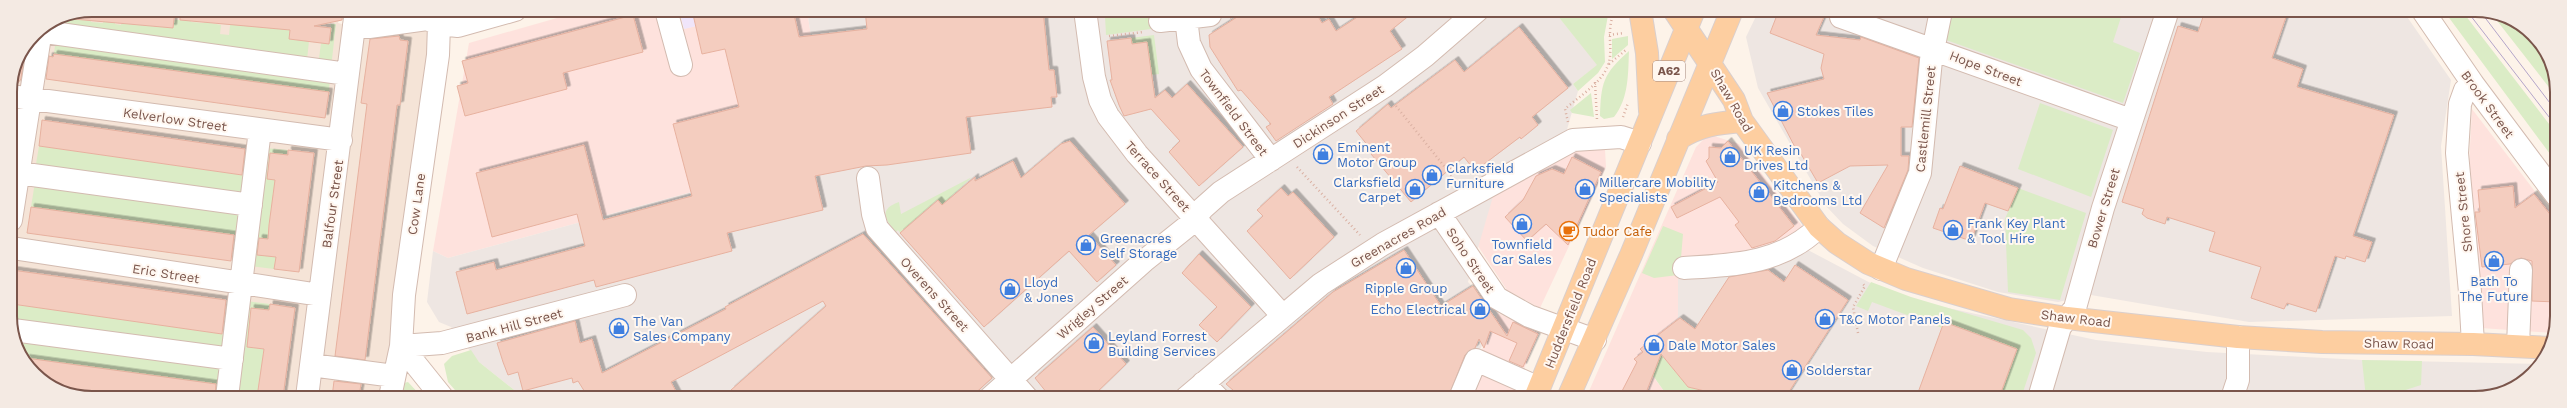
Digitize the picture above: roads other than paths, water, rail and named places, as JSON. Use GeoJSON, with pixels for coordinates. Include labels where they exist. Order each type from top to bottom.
{"type":"FeatureCollection","features":[{"type":"Feature","properties":{"kind":"main road"},"geometry":{"type":"LineString","coordinates":[[1641,17],[1647,53],[1650,114]]}},
{"type":"Feature","properties":{"kind":"main road","name":"A62"},"geometry":{"type":"LineString","coordinates":[[1571,391],[1595,340],[1729,17]]}},
{"type":"Feature","properties":{"kind":"main road","name":"Huddersfield Road"},"geometry":{"type":"LineString","coordinates":[[1538,391],[1640,143],[1650,114],[1691,19]]}},
{"type":"Feature","properties":{"kind":"main road","name":"Shaw Road"},"geometry":{"type":"LineString","coordinates":[[1691,19],[1710,63],[1740,110],[1742,121],[1819,227],[1837,242],[1881,269],[1906,279],[2009,309],[2067,318],[2238,337],[2322,342],[2472,344],[2543,348]]}},
{"type":"Feature","properties":{"kind":"main road"},"geometry":{"type":"LineString","coordinates":[[1678,139],[1693,130],[1713,123],[1742,121]]}},
{"type":"Feature","properties":{"kind":"street"},"geometry":{"type":"LineString","coordinates":[[355,18],[369,27],[438,17],[458,26],[490,17]]}},
{"type":"Feature","properties":{"kind":"street","name":"Cow Lane"},"geometry":{"type":"LineString","coordinates":[[391,391],[401,346],[404,295],[438,55],[438,17]]}},
{"type":"Feature","properties":{"kind":"street"},"geometry":{"type":"LineString","coordinates":[[668,17],[681,65]]}},
{"type":"Feature","properties":{"kind":"street","name":"Terrace Street"},"geometry":{"type":"LineString","coordinates":[[1086,17],[1094,77],[1100,100],[1108,116],[1137,154],[1195,217],[1282,316]]}},
{"type":"Feature","properties":{"kind":"street"},"geometry":{"type":"LineString","coordinates":[[1155,26],[1194,17]]}},
{"type":"Feature","properties":{"kind":"street","name":"Dickinson Street"},"geometry":{"type":"LineString","coordinates":[[1195,217],[1221,192],[1385,86],[1425,56],[1470,17]]}},
{"type":"Feature","properties":{"kind":"street","name":"Hope Street"},"geometry":{"type":"LineString","coordinates":[[1841,17],[1934,48],[1972,64],[2131,120]]}},
{"type":"Feature","properties":{"kind":"street","name":"Castlemill Street"},"geometry":{"type":"LineString","coordinates":[[1881,269],[1920,173],[1934,48],[1940,17]]}},
{"type":"Feature","properties":{"kind":"street","name":"Bower Street"},"geometry":{"type":"LineString","coordinates":[[2041,391],[2060,327],[2075,308],[2103,208],[2166,17]]}},
{"type":"Feature","properties":{"kind":"street","name":"Brook Street"},"geometry":{"type":"LineString","coordinates":[[2427,17],[2473,84],[2550,187]]}},
{"type":"Feature","properties":{"kind":"street","name":"Balfour Street"},"geometry":{"type":"LineString","coordinates":[[308,391],[341,140],[347,74],[355,18]]}},
{"type":"Feature","properties":{"kind":"street","name":"Townfield Street"},"geometry":{"type":"LineString","coordinates":[[1186,18],[1189,42],[1201,70],[1271,160]]}},
{"type":"Feature","properties":{"kind":"street"},"geometry":{"type":"LineString","coordinates":[[46,32],[347,74]]}},
{"type":"Feature","properties":{"kind":"street"},"geometry":{"type":"LineString","coordinates":[[17,147],[21,98],[37,41]]}},
{"type":"Feature","properties":{"kind":"street","name":"Shore Street"},"geometry":{"type":"LineString","coordinates":[[2472,344],[2470,292],[2457,153],[2460,104],[2465,90],[2473,84]]}},
{"type":"Feature","properties":{"kind":"street","name":"Kelverlow Street"},"geometry":{"type":"LineString","coordinates":[[21,98],[341,140]]}},
{"type":"Feature","properties":{"kind":"street"},"geometry":{"type":"LineString","coordinates":[[228,391],[260,130]]}},
{"type":"Feature","properties":{"kind":"street","name":"Greenacres Road"},"geometry":{"type":"LineString","coordinates":[[1210,390],[1282,316],[1341,270],[1440,213],[1571,132],[1621,137],[1640,143]]}},
{"type":"Feature","properties":{"kind":"street"},"geometry":{"type":"LineString","coordinates":[[17,172],[251,205]]}},
{"type":"Feature","properties":{"kind":"street","name":"Overens Street"},"geometry":{"type":"LineString","coordinates":[[868,178],[877,228],[1021,391]]}},
{"type":"Feature","properties":{"kind":"street","name":"Soho Street"},"geometry":{"type":"LineString","coordinates":[[1440,213],[1497,298],[1529,316],[1595,340]]}},
{"type":"Feature","properties":{"kind":"street","name":"Wrigley Street"},"geometry":{"type":"LineString","coordinates":[[998,391],[1144,261],[1189,225],[1195,217]]}},
{"type":"Feature","properties":{"kind":"street"},"geometry":{"type":"LineString","coordinates":[[1684,268],[1730,266],[1766,258],[1807,238],[1819,227]]}},
{"type":"Feature","properties":{"kind":"street","name":"Eric Street"},"geometry":{"type":"LineString","coordinates":[[17,249],[242,285],[320,295]]}},
{"type":"Feature","properties":{"kind":"street"},"geometry":{"type":"LineString","coordinates":[[2518,346],[2521,270]]}},
{"type":"Feature","properties":{"kind":"street","name":"Bank Hill Street"},"geometry":{"type":"LineString","coordinates":[[401,346],[442,343],[625,295]]}},
{"type":"Feature","properties":{"kind":"street"},"geometry":{"type":"LineString","coordinates":[[18,331],[232,359]]}},
{"type":"Feature","properties":{"kind":"street"},"geometry":{"type":"LineString","coordinates":[[2234,391],[2238,380],[2238,337]]}},
{"type":"Feature","properties":{"kind":"street"},"geometry":{"type":"LineString","coordinates":[[401,346],[422,375],[437,391]]}},
{"type":"Feature","properties":{"kind":"street"},"geometry":{"type":"LineString","coordinates":[[1463,391],[1476,360],[1533,391]]}},
{"type":"Feature","properties":{"kind":"street"},"geometry":{"type":"LineString","coordinates":[[311,365],[394,376]]}},
{"type":"Feature","properties":{"kind":"tram line"},"geometry":{"type":"LineString","coordinates":[[2472,17],[2550,118]]}},
{"type":"Feature","properties":{"kind":"tram line"},"geometry":{"type":"LineString","coordinates":[[2485,18],[2550,103]]}},
{"type":"Feature","properties":{"kind":"place","name":"Stokes Tiles"},"geometry":{"type":"Point","coordinates":[1783,111]}},
{"type":"Feature","properties":{"kind":"place","name":"Eminent Motor Group"},"geometry":{"type":"Point","coordinates":[1323,154]}},
{"type":"Feature","properties":{"kind":"place","name":"UK Resin Drives Ltd"},"geometry":{"type":"Point","coordinates":[1730,157]}},
{"type":"Feature","properties":{"kind":"place","name":"Clarksfield Furniture"},"geometry":{"type":"Point","coordinates":[1432,175]}},
{"type":"Feature","properties":{"kind":"place","name":"Clarksfield Carpet"},"geometry":{"type":"Point","coordinates":[1415,189]}},
{"type":"Feature","properties":{"kind":"place","name":"Millercare Mobility Specialists"},"geometry":{"type":"Point","coordinates":[1585,189]}},
{"type":"Feature","properties":{"kind":"place","name":"Kitchens & Bedrooms Ltd"},"geometry":{"type":"Point","coordinates":[1759,192]}},
{"type":"Feature","properties":{"kind":"place","name":"Townfield Car Sales"},"geometry":{"type":"Point","coordinates":[1522,224]}},
{"type":"Feature","properties":{"kind":"place","name":"Frank Key Plant & Tool Hire"},"geometry":{"type":"Point","coordinates":[1953,230]}},
{"type":"Feature","properties":{"kind":"place","name":"Tudor Cafe"},"geometry":{"type":"Point","coordinates":[1569,231]}},
{"type":"Feature","properties":{"kind":"place","name":"Greenacres Self Storage"},"geometry":{"type":"Point","coordinates":[1086,245]}},
{"type":"Feature","properties":{"kind":"place","name":"Bath To The Future"},"geometry":{"type":"Point","coordinates":[2494,261]}},
{"type":"Feature","properties":{"kind":"place","name":"Ripple Group"},"geometry":{"type":"Point","coordinates":[1406,268]}},
{"type":"Feature","properties":{"kind":"place","name":"Lloyd & Jones"},"geometry":{"type":"Point","coordinates":[1010,289]}},
{"type":"Feature","properties":{"kind":"place","name":"Echo Electrical"},"geometry":{"type":"Point","coordinates":[1480,309]}},
{"type":"Feature","properties":{"kind":"place","name":"T&C Motor Panels"},"geometry":{"type":"Point","coordinates":[1825,319]}},
{"type":"Feature","properties":{"kind":"place","name":"The Van Sales Company"},"geometry":{"type":"Point","coordinates":[619,328]}},
{"type":"Feature","properties":{"kind":"place","name":"Leyland Forrest Building Services"},"geometry":{"type":"Point","coordinates":[1094,343]}},
{"type":"Feature","properties":{"kind":"place","name":"Dale Motor Sales"},"geometry":{"type":"Point","coordinates":[1654,345]}},
{"type":"Feature","properties":{"kind":"place","name":"Solderstar"},"geometry":{"type":"Point","coordinates":[1792,370]}}]}
